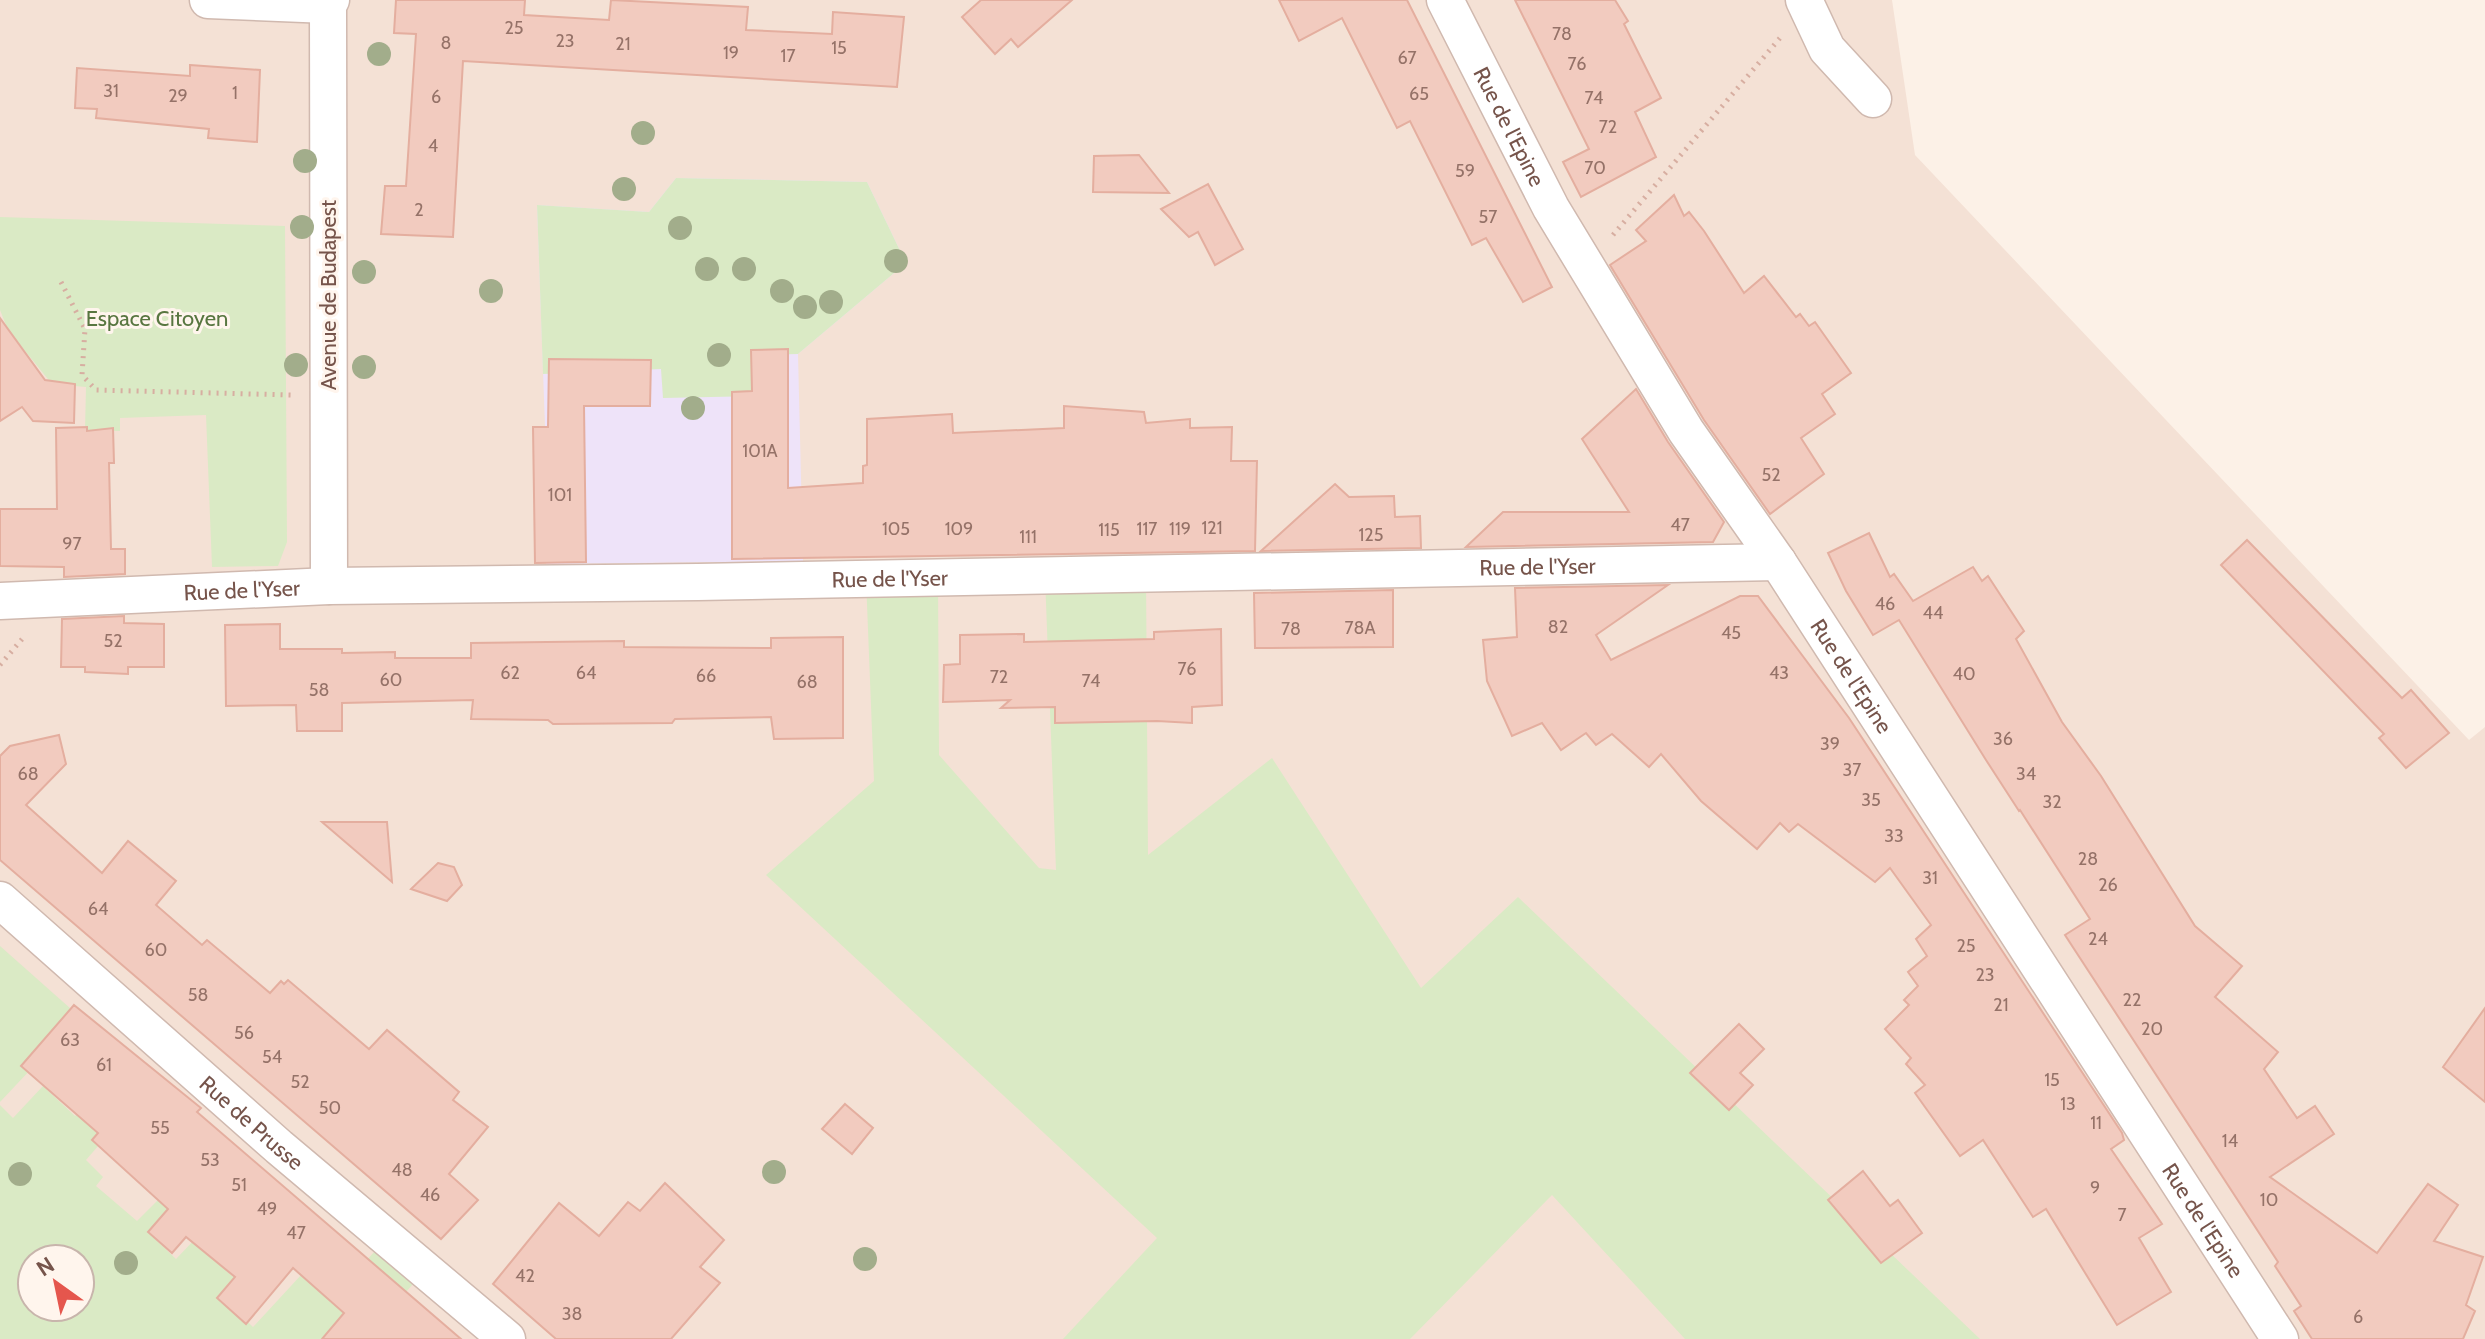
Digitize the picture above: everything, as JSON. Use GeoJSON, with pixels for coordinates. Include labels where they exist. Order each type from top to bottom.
{"type":"FeatureCollection","features":[{"type":"Feature","properties":{"kind":"street"},"geometry":{"type":"LineString","coordinates":[[208,0],[329,2]]}},
{"type":"Feature","properties":{"kind":"street","name":"Rue de l'Epine"},"geometry":{"type":"LineString","coordinates":[[1445,0],[1551,208],[1686,431],[1778,562],[2280,1339]]}},
{"type":"Feature","properties":{"kind":"street","name":"Avenue de Budapest"},"geometry":{"type":"LineString","coordinates":[[329,2],[329,586]]}},
{"type":"Feature","properties":{"kind":"street"},"geometry":{"type":"LineString","coordinates":[[1806,3],[1827,49],[1873,99]]}},
{"type":"Feature","properties":{"kind":"street","name":"Rue de l'Yser"},"geometry":{"type":"LineString","coordinates":[[0,601],[329,586],[1778,562]]}},
{"type":"Feature","properties":{"kind":"street","name":"Rue de Prusse"},"geometry":{"type":"LineString","coordinates":[[0,900],[279,1147],[507,1339]]}},
{"type":"Feature","properties":{"kind":"path"},"geometry":{"type":"LineString","coordinates":[[1587,266],[1806,3]]}},
{"type":"Feature","properties":{"kind":"path"},"geometry":{"type":"LineString","coordinates":[[61,282],[85,329],[82,375],[96,390],[329,395]]}},
{"type":"Feature","properties":{"kind":"shaded area"},"geometry":{"type":"Polygon","coordinates":[[[0,0],[1892,0],[1915,155],[2469,740],[2485,727],[2485,1339],[0,1339],[0,0]]]}},
{"type":"Feature","properties":{"kind":"shaded area"},"geometry":{"type":"Polygon","coordinates":[[[676,178],[867,182],[906,263],[798,354],[803,561],[546,564],[545,426],[537,205],[649,212],[676,178]]]}},
{"type":"Feature","properties":{"kind":"green space"},"geometry":{"type":"Polygon","coordinates":[[[676,178],[867,182],[906,263],[798,354],[759,355],[759,396],[663,398],[661,369],[543,374],[537,205],[649,212],[676,178]]]}},
{"type":"Feature","properties":{"kind":"green space","name":"Espace Citoyen"},"geometry":{"type":"Polygon","coordinates":[[[0,217],[285,226],[287,542],[278,566],[212,567],[206,415],[120,418],[120,431],[85,430],[86,387],[52,384],[8,330],[0,310],[0,217]]]}},
{"type":"Feature","properties":{"kind":"green space"},"geometry":{"type":"Polygon","coordinates":[[[1146,574],[1148,855],[1272,758],[1421,988],[1518,897],[1980,1339],[1685,1339],[1552,1195],[1410,1339],[1063,1339],[1157,1238],[766,875],[874,781],[866,579],[938,578],[939,755],[1039,868],[1056,870],[1045,576],[1146,574]]]}},
{"type":"Feature","properties":{"kind":"green space"},"geometry":{"type":"Polygon","coordinates":[[[0,946],[80,1017],[0,1102],[0,946]]]}},
{"type":"Feature","properties":{"kind":"green space"},"geometry":{"type":"Polygon","coordinates":[[[43,1086],[75,1116],[86,1105],[112,1130],[86,1160],[103,1177],[96,1186],[137,1221],[185,1173],[177,1214],[154,1238],[176,1259],[197,1237],[213,1259],[241,1284],[226,1301],[253,1327],[302,1274],[331,1299],[375,1251],[413,1284],[364,1339],[0,1339],[0,1105],[13,1118],[43,1086]]]}},
{"type":"Feature","properties":{"kind":"building"},"geometry":{"type":"Polygon","coordinates":[[[396,0],[525,0],[524,15],[609,20],[611,0],[748,7],[746,30],[832,34],[833,12],[904,17],[897,87],[463,61],[453,237],[381,234],[385,186],[406,186],[416,34],[394,33],[396,0]]]}},
{"type":"Feature","properties":{"kind":"building"},"geometry":{"type":"Polygon","coordinates":[[[981,0],[1072,0],[1018,47],[1011,39],[995,54],[962,17],[981,0]]]}},
{"type":"Feature","properties":{"kind":"building"},"geometry":{"type":"Polygon","coordinates":[[[1279,0],[1407,0],[1552,287],[1523,302],[1486,238],[1472,245],[1410,121],[1397,128],[1342,18],[1299,41],[1279,0]]]}},
{"type":"Feature","properties":{"kind":"building"},"geometry":{"type":"Polygon","coordinates":[[[1515,0],[1615,0],[1628,21],[1624,24],[1661,98],[1635,112],[1656,157],[1581,197],[1563,162],[1589,149],[1515,0]]]}},
{"type":"Feature","properties":{"kind":"building"},"geometry":{"type":"Polygon","coordinates":[[[190,65],[260,70],[257,142],[208,138],[209,129],[96,118],[97,109],[75,108],[77,68],[190,76],[190,65]]]}},
{"type":"Feature","properties":{"kind":"building"},"geometry":{"type":"Polygon","coordinates":[[[1139,155],[1169,193],[1093,192],[1094,156],[1139,155]]]}},
{"type":"Feature","properties":{"kind":"building"},"geometry":{"type":"Polygon","coordinates":[[[1208,184],[1243,249],[1215,265],[1198,232],[1189,237],[1161,209],[1208,184]]]}},
{"type":"Feature","properties":{"kind":"building"},"geometry":{"type":"Polygon","coordinates":[[[1674,195],[1684,216],[1689,212],[1704,231],[1744,293],[1764,276],[1796,317],[1800,314],[1809,326],[1815,322],[1851,373],[1822,394],[1835,414],[1801,438],[1824,474],[1770,514],[1704,420],[1610,265],[1646,241],[1636,230],[1674,195]]]}},
{"type":"Feature","properties":{"kind":"building"},"geometry":{"type":"Polygon","coordinates":[[[0,318],[45,380],[75,384],[74,423],[33,421],[22,407],[0,421],[0,318]]]}},
{"type":"Feature","properties":{"kind":"building"},"geometry":{"type":"Polygon","coordinates":[[[788,349],[788,488],[863,483],[863,466],[867,465],[867,419],[952,414],[953,433],[1064,428],[1064,406],[1144,412],[1146,423],[1190,419],[1190,428],[1232,427],[1231,461],[1257,461],[1255,551],[732,559],[732,392],[752,391],[751,350],[788,349]]]}},
{"type":"Feature","properties":{"kind":"building"},"geometry":{"type":"Polygon","coordinates":[[[549,359],[651,360],[650,406],[584,406],[586,562],[535,563],[533,427],[548,427],[549,359]]]}},
{"type":"Feature","properties":{"kind":"building"},"geometry":{"type":"Polygon","coordinates":[[[1636,389],[1668,442],[1724,522],[1713,542],[1466,547],[1503,512],[1629,512],[1582,439],[1636,389]]]}},
{"type":"Feature","properties":{"kind":"building"},"geometry":{"type":"Polygon","coordinates":[[[87,427],[87,431],[113,428],[114,463],[109,463],[111,549],[125,549],[125,574],[64,577],[64,567],[0,566],[0,509],[57,509],[56,428],[87,427]]]}},
{"type":"Feature","properties":{"kind":"building"},"geometry":{"type":"Polygon","coordinates":[[[1335,484],[1349,497],[1394,496],[1395,517],[1420,516],[1421,548],[1261,551],[1335,484]]]}},
{"type":"Feature","properties":{"kind":"building"},"geometry":{"type":"Polygon","coordinates":[[[1869,533],[1890,577],[1894,574],[1913,601],[1973,567],[1982,581],[1988,576],[2024,631],[2016,639],[2062,722],[2101,776],[2195,926],[2242,966],[2215,997],[2278,1052],[2264,1069],[2297,1118],[2315,1106],[2334,1134],[2270,1177],[2377,1253],[2428,1184],[2458,1205],[2434,1241],[2483,1257],[2466,1305],[2475,1311],[2463,1339],[2312,1339],[2294,1311],[2301,1306],[2275,1266],[2278,1262],[2065,935],[2090,919],[1899,620],[1873,635],[1846,591],[1828,553],[1869,533]]]}},
{"type":"Feature","properties":{"kind":"building"},"geometry":{"type":"Polygon","coordinates":[[[2247,540],[2402,698],[2411,690],[2449,733],[2406,768],[2379,738],[2384,734],[2221,565],[2247,540]]]}},
{"type":"Feature","properties":{"kind":"building"},"geometry":{"type":"Polygon","coordinates":[[[1668,585],[1596,635],[1611,660],[1740,596],[1758,596],[1849,718],[2122,1133],[2124,1140],[2111,1149],[2162,1224],[2139,1238],[2171,1292],[2117,1325],[2046,1209],[2033,1217],[1983,1140],[1960,1156],[1915,1093],[1925,1085],[1906,1064],[1911,1058],[1885,1029],[1909,1005],[1904,1000],[1918,986],[1908,972],[1927,956],[1916,939],[1931,925],[1890,868],[1875,882],[1798,824],[1789,832],[1780,823],[1757,849],[1701,801],[1661,754],[1649,767],[1612,734],[1596,745],[1586,733],[1561,750],[1542,723],[1512,736],[1487,681],[1483,640],[1517,637],[1515,588],[1668,585]]]}},
{"type":"Feature","properties":{"kind":"building"},"geometry":{"type":"Polygon","coordinates":[[[1393,590],[1393,647],[1255,648],[1254,593],[1393,590]]]}},
{"type":"Feature","properties":{"kind":"building"},"geometry":{"type":"Polygon","coordinates":[[[124,616],[124,623],[164,624],[164,667],[128,667],[128,674],[85,672],[85,667],[61,667],[62,619],[124,616]]]}},
{"type":"Feature","properties":{"kind":"building"},"geometry":{"type":"Polygon","coordinates":[[[280,624],[280,649],[395,652],[395,658],[471,658],[471,643],[624,641],[624,647],[771,648],[771,638],[843,637],[843,738],[774,739],[771,717],[675,719],[672,723],[553,724],[548,720],[471,719],[473,700],[342,703],[342,731],[297,731],[296,705],[226,706],[225,625],[280,624]]]}},
{"type":"Feature","properties":{"kind":"building"},"geometry":{"type":"Polygon","coordinates":[[[1221,629],[1222,705],[1192,707],[1192,723],[1055,723],[1055,707],[1001,708],[1010,700],[943,702],[944,665],[960,664],[960,635],[1024,634],[1024,642],[1154,639],[1154,632],[1221,629]]]}},
{"type":"Feature","properties":{"kind":"building"},"geometry":{"type":"Polygon","coordinates":[[[59,735],[66,764],[26,805],[102,873],[128,841],[176,881],[156,905],[202,945],[207,940],[270,993],[281,981],[284,984],[288,980],[369,1049],[387,1030],[459,1092],[453,1100],[488,1127],[449,1174],[478,1200],[441,1239],[0,860],[0,756],[10,746],[59,735]]]}},
{"type":"Feature","properties":{"kind":"building"},"geometry":{"type":"Polygon","coordinates":[[[322,822],[387,822],[392,882],[322,822]]]}},
{"type":"Feature","properties":{"kind":"building"},"geometry":{"type":"Polygon","coordinates":[[[438,863],[454,867],[462,885],[447,901],[411,889],[438,863]]]}},
{"type":"Feature","properties":{"kind":"building"},"geometry":{"type":"Polygon","coordinates":[[[74,1005],[201,1108],[197,1112],[461,1339],[322,1339],[344,1313],[293,1268],[246,1324],[217,1298],[235,1277],[186,1237],[172,1253],[148,1232],[168,1209],[92,1140],[98,1133],[21,1066],[74,1005]]]}},
{"type":"Feature","properties":{"kind":"building"},"geometry":{"type":"Polygon","coordinates":[[[2485,1008],[2485,1102],[2443,1067],[2485,1008]]]}},
{"type":"Feature","properties":{"kind":"building"},"geometry":{"type":"Polygon","coordinates":[[[1739,1024],[1764,1049],[1740,1073],[1753,1085],[1729,1110],[1690,1073],[1739,1024]]]}},
{"type":"Feature","properties":{"kind":"building"},"geometry":{"type":"Polygon","coordinates":[[[845,1104],[873,1128],[852,1154],[822,1129],[845,1104]]]}},
{"type":"Feature","properties":{"kind":"building"},"geometry":{"type":"Polygon","coordinates":[[[1863,1171],[1890,1206],[1898,1200],[1922,1233],[1881,1263],[1828,1200],[1863,1171]]]}},
{"type":"Feature","properties":{"kind":"building"},"geometry":{"type":"Polygon","coordinates":[[[665,1183],[724,1240],[700,1267],[720,1283],[671,1339],[556,1339],[493,1284],[559,1203],[599,1236],[628,1202],[640,1211],[665,1183]]]}}]}
